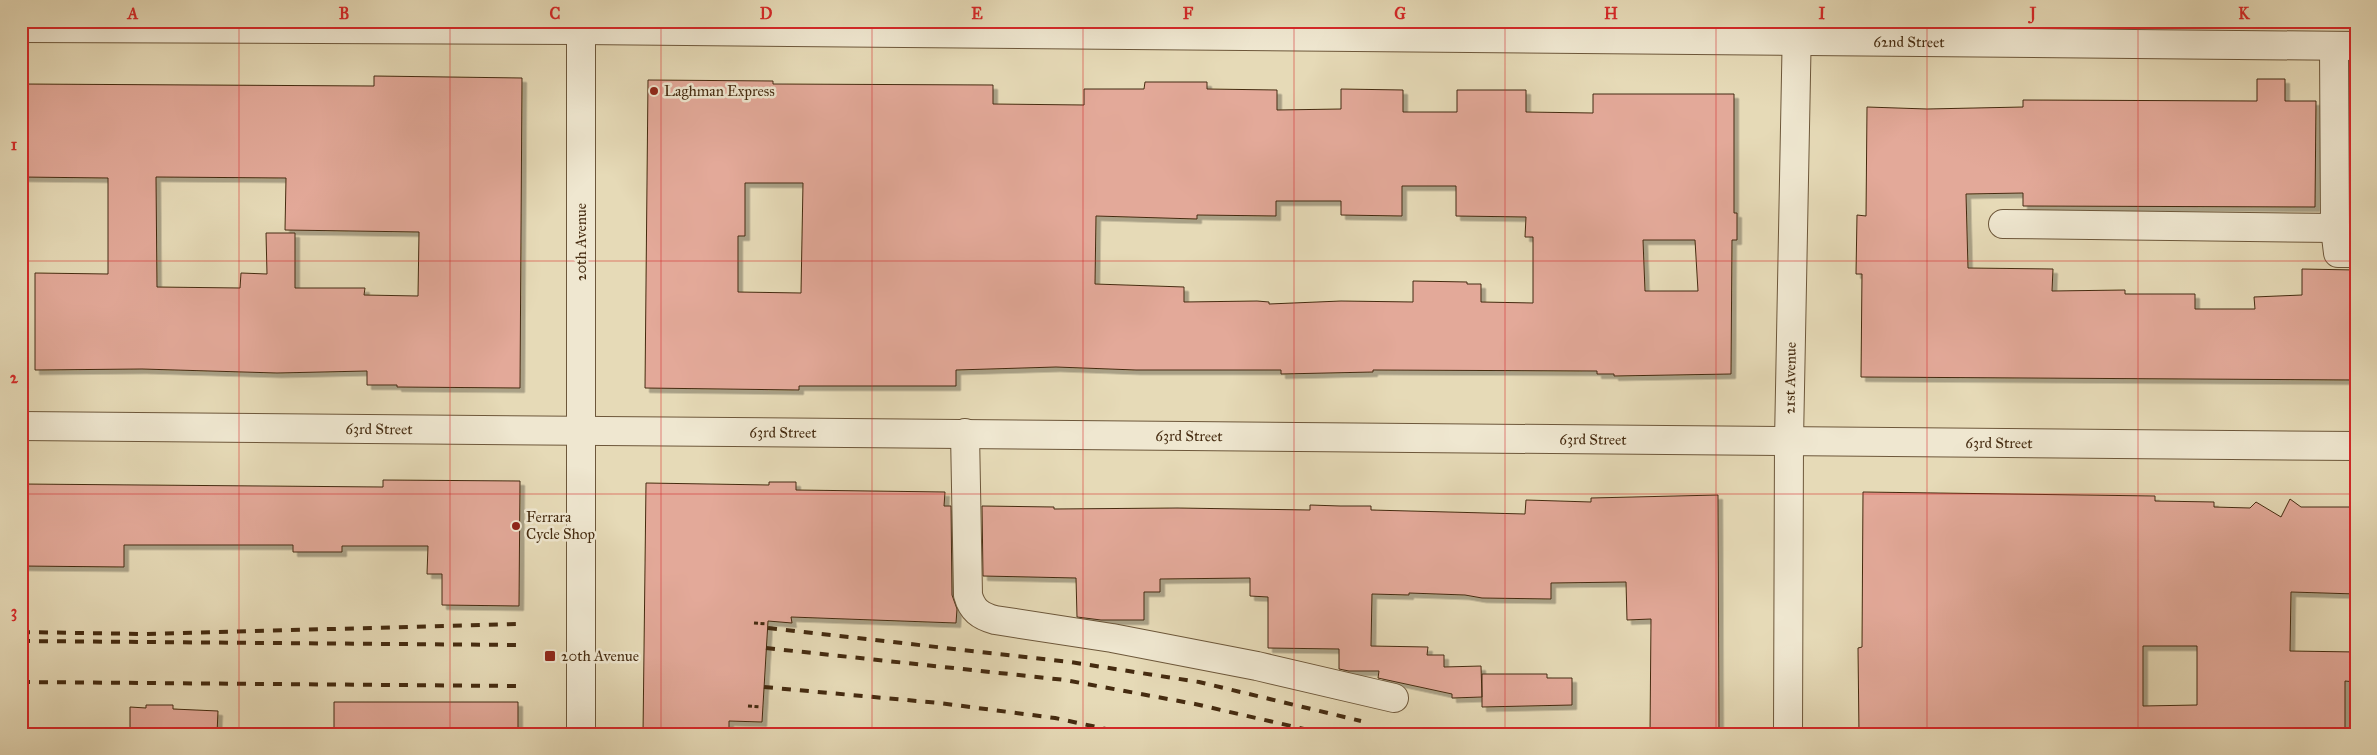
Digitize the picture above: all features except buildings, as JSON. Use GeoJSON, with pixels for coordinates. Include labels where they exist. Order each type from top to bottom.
{"type":"FeatureCollection","features":[{"type":"Feature","properties":{"kind":"street","name":"62nd Street"},"geometry":{"type":"LineString","coordinates":[[21,28],[581,26],[1796,31],[2345,46]]}},
{"type":"Feature","properties":{"kind":"street","name":"20th Avenue"},"geometry":{"type":"LineString","coordinates":[[581,26],[581,734]]}},
{"type":"Feature","properties":{"kind":"street","name":"21st Avenue"},"geometry":{"type":"LineString","coordinates":[[1788,734],[1789,441],[1796,31]]}},
{"type":"Feature","properties":{"kind":"street"},"geometry":{"type":"LineString","coordinates":[[2345,46],[2335,228],[2338,253],[2356,253]]}},
{"type":"Feature","properties":{"kind":"street"},"geometry":{"type":"LineString","coordinates":[[2003,224],[2335,228]]}},
{"type":"Feature","properties":{"kind":"street","name":"63rd Street"},"geometry":{"type":"LineString","coordinates":[[21,426],[581,429],[2356,446]]}},
{"type":"Feature","properties":{"kind":"street"},"geometry":{"type":"LineString","coordinates":[[964,433],[968,596],[970,603],[977,612],[995,620],[1112,638],[1257,666],[1394,698]]}},
{"type":"Feature","properties":{"kind":"path"},"geometry":{"type":"LineString","coordinates":[[754,623],[767,624]]}},
{"type":"Feature","properties":{"kind":"path"},"geometry":{"type":"LineString","coordinates":[[748,706],[761,707]]}},
{"type":"Feature","properties":{"kind":"railway"},"geometry":{"type":"LineString","coordinates":[[21,632],[144,634],[519,624]]}},
{"type":"Feature","properties":{"kind":"railway"},"geometry":{"type":"LineString","coordinates":[[768,628],[1070,662],[1199,682],[1361,721]]}},
{"type":"Feature","properties":{"kind":"railway"},"geometry":{"type":"LineString","coordinates":[[21,641],[518,645]]}},
{"type":"Feature","properties":{"kind":"railway"},"geometry":{"type":"LineString","coordinates":[[766,648],[1065,680],[1195,704],[1326,734]]}},
{"type":"Feature","properties":{"kind":"railway"},"geometry":{"type":"LineString","coordinates":[[21,682],[517,686]]}},
{"type":"Feature","properties":{"kind":"railway"},"geometry":{"type":"LineString","coordinates":[[764,687],[939,703],[1055,718],[1129,734]]}},
{"type":"Feature","properties":{"kind":"place","name":"Laghman Express"},"geometry":{"type":"Point","coordinates":[654,91]}},
{"type":"Feature","properties":{"kind":"place","name":"Ferrara Cycle Shop"},"geometry":{"type":"Point","coordinates":[516,526]}},
{"type":"Feature","properties":{"kind":"place","name":"20th Avenue"},"geometry":{"type":"Point","coordinates":[550,656]}}]}
